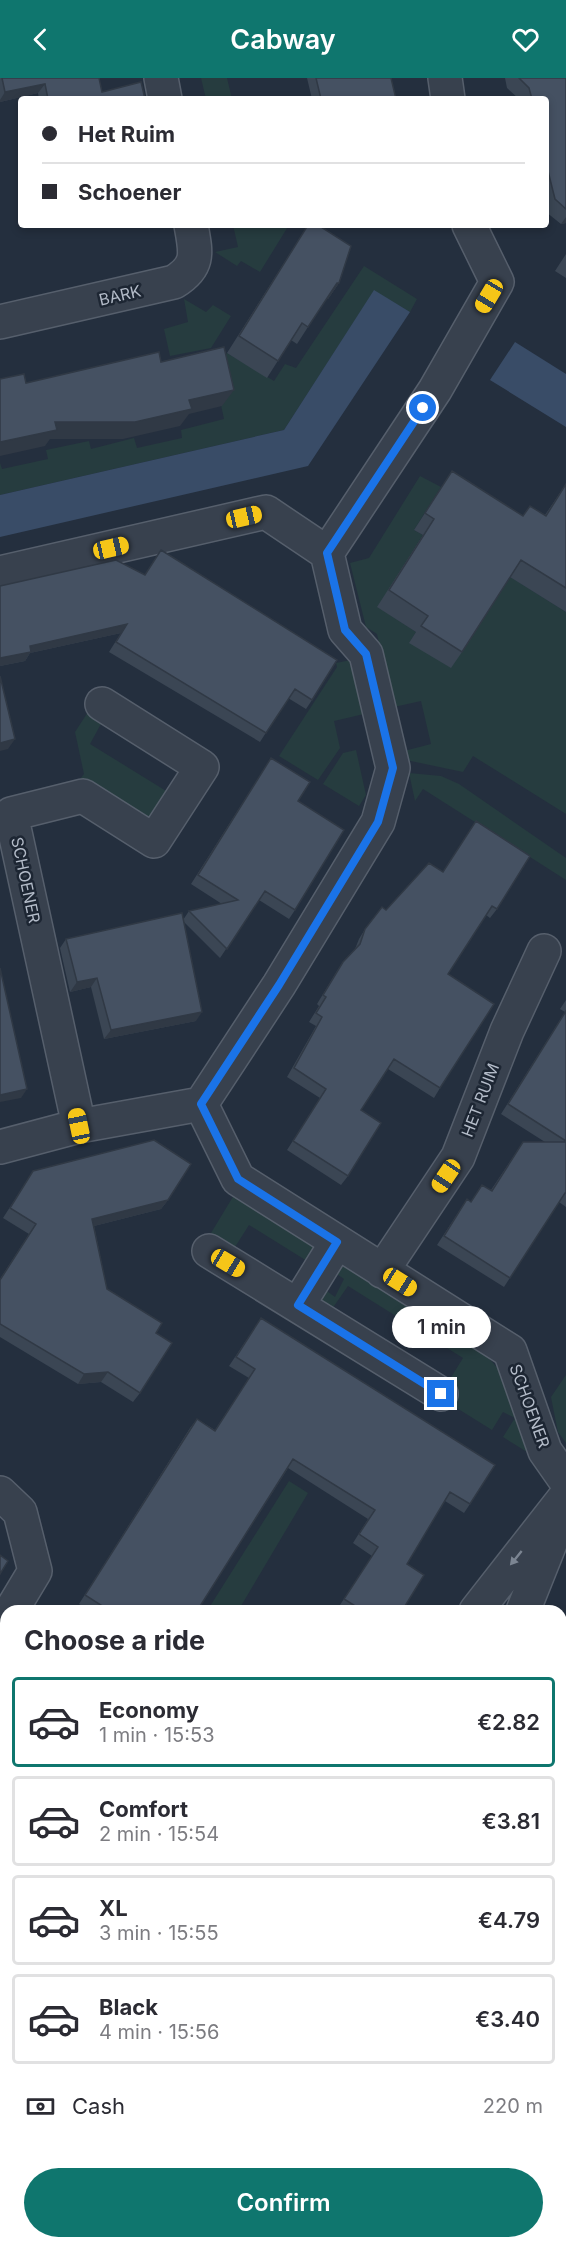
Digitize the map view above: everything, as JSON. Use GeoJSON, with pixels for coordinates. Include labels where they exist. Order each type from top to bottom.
{"type":"FeatureCollection","features":[{"type":"Feature","properties":{"kind":"street"},"geometry":{"type":"LineString","coordinates":[[161,78],[164,96]]}},
{"type":"Feature","properties":{"kind":"street"},"geometry":{"type":"LineString","coordinates":[[445,78],[448,96]]}},
{"type":"Feature","properties":{"kind":"street","name":"BARK"},"geometry":{"type":"LineString","coordinates":[[0,322],[174,282],[190,273],[195,260],[190,228]]}},
{"type":"Feature","properties":{"kind":"street"},"geometry":{"type":"LineString","coordinates":[[327,553],[435,390],[497,282],[470,228]]}},
{"type":"Feature","properties":{"kind":"street"},"geometry":{"type":"LineString","coordinates":[[0,573],[266,512],[327,553],[345,630],[366,654],[393,768],[378,822],[279,985],[201,1104],[79,1126],[0,1147]]}},
{"type":"Feature","properties":{"kind":"street","name":"SCHOENER"},"geometry":{"type":"LineString","coordinates":[[79,1126],[11,814],[83,796],[154,841],[202,767],[102,704]]}},
{"type":"Feature","properties":{"kind":"street","name":"HET RUIM"},"geometry":{"type":"LineString","coordinates":[[382,1271],[458,1157],[507,1031],[544,951]]}},
{"type":"Feature","properties":{"kind":"street","name":"SCHOENER"},"geometry":{"type":"LineString","coordinates":[[201,1104],[238,1179],[510,1351],[546,1451],[566,1481]]}},
{"type":"Feature","properties":{"kind":"street"},"geometry":{"type":"LineString","coordinates":[[298,1305],[337,1242]]}},
{"type":"Feature","properties":{"kind":"street"},"geometry":{"type":"LineString","coordinates":[[209,1251],[441,1394]]}},
{"type":"Feature","properties":{"kind":"street"},"geometry":{"type":"LineString","coordinates":[[0,1492],[20,1512],[35,1571],[15,1605]]}},
{"type":"Feature","properties":{"kind":"street"},"geometry":{"type":"LineString","coordinates":[[481,1605],[566,1496]]}},
{"type":"Feature","properties":{"kind":"street"},"geometry":{"type":"LineString","coordinates":[[525,1605],[566,1503]]}},
{"type":"Feature","properties":{"kind":"green space"},"geometry":{"type":"Polygon","coordinates":[[[201,78],[227,78],[231,96],[205,96],[201,78]]]}},
{"type":"Feature","properties":{"kind":"green space"},"geometry":{"type":"Polygon","coordinates":[[[234,228],[287,228],[260,272],[241,261],[237,266],[215,252],[238,247],[234,228]]]}},
{"type":"Feature","properties":{"kind":"green space"},"geometry":{"type":"Polygon","coordinates":[[[364,266],[417,299],[410,312],[374,291],[284,430],[0,495],[0,463],[2,469],[48,459],[46,450],[89,441],[91,449],[134,438],[137,448],[182,438],[181,430],[224,419],[212,363],[221,361],[227,353],[274,381],[285,364],[296,368],[364,266]]]}},
{"type":"Feature","properties":{"kind":"green space"},"geometry":{"type":"Polygon","coordinates":[[[184,299],[206,312],[213,305],[231,316],[211,348],[170,356],[164,329],[188,322],[184,299]]]}},
{"type":"Feature","properties":{"kind":"green space"},"geometry":{"type":"Polygon","coordinates":[[[420,476],[441,487],[414,530],[423,535],[378,607],[416,632],[410,642],[509,576],[566,612],[566,814],[473,756],[463,772],[406,760],[404,751],[431,744],[421,701],[394,707],[377,634],[366,627],[350,563],[369,558],[420,476]]]}},
{"type":"Feature","properties":{"kind":"green space"},"geometry":{"type":"Polygon","coordinates":[[[351,660],[364,714],[334,721],[340,748],[318,780],[279,756],[337,667],[336,663],[351,660]]]}},
{"type":"Feature","properties":{"kind":"green space"},"geometry":{"type":"Polygon","coordinates":[[[88,712],[102,722],[90,744],[171,794],[152,825],[80,779],[84,774],[75,732],[88,712]]]}},
{"type":"Feature","properties":{"kind":"green space"},"geometry":{"type":"Polygon","coordinates":[[[356,750],[366,795],[359,806],[323,784],[343,753],[356,750]]]}},
{"type":"Feature","properties":{"kind":"green space"},"geometry":{"type":"Polygon","coordinates":[[[409,773],[441,776],[459,784],[566,858],[566,880],[423,789],[415,801],[409,773]]]}},
{"type":"Feature","properties":{"kind":"green space"},"geometry":{"type":"Polygon","coordinates":[[[234,1195],[317,1247],[307,1261],[249,1225],[235,1247],[211,1233],[234,1195]]]}},
{"type":"Feature","properties":{"kind":"green space"},"geometry":{"type":"Polygon","coordinates":[[[344,1266],[484,1354],[494,1364],[509,1387],[527,1452],[503,1437],[515,1418],[503,1412],[492,1430],[439,1397],[463,1358],[348,1286],[332,1309],[323,1301],[324,1289],[335,1297],[344,1279],[334,1272],[344,1266]]]}},
{"type":"Feature","properties":{"kind":"green space"},"geometry":{"type":"Polygon","coordinates":[[[566,1375],[566,1443],[558,1432],[551,1397],[566,1375]]]}},
{"type":"Feature","properties":{"kind":"green space"},"geometry":{"type":"Polygon","coordinates":[[[289,1481],[308,1493],[242,1605],[211,1605],[289,1481]]]}},
{"type":"Feature","properties":{"kind":"water"},"geometry":{"type":"Polygon","coordinates":[[[374,290],[410,312],[308,466],[0,537],[0,495],[284,430],[374,290]]]}},
{"type":"Feature","properties":{"kind":"water"},"geometry":{"type":"Polygon","coordinates":[[[515,342],[566,374],[566,427],[490,380],[515,342]]]}},
{"type":"Feature","properties":{"kind":"building"},"geometry":{"type":"Polygon","coordinates":[[[2,78],[99,78],[102,92],[141,82],[144,96],[47,96],[45,84],[5,92],[2,78]]]}},
{"type":"Feature","properties":{"kind":"building"},"geometry":{"type":"Polygon","coordinates":[[[316,78],[391,78],[395,96],[320,96],[316,78]]]}},
{"type":"Feature","properties":{"kind":"building"},"geometry":{"type":"Polygon","coordinates":[[[519,78],[566,78],[566,209],[555,199],[549,175],[549,96],[531,96],[529,88],[519,78]]]}},
{"type":"Feature","properties":{"kind":"building"},"geometry":{"type":"Polygon","coordinates":[[[306,228],[323,228],[351,246],[339,283],[308,327],[302,323],[278,361],[239,336],[306,228]]]}},
{"type":"Feature","properties":{"kind":"building"},"geometry":{"type":"Polygon","coordinates":[[[224,347],[234,390],[189,400],[192,409],[135,422],[55,422],[57,430],[0,442],[0,379],[24,374],[26,383],[159,352],[161,362],[224,347]]]}},
{"type":"Feature","properties":{"kind":"building"},"geometry":{"type":"Polygon","coordinates":[[[452,471],[523,516],[530,506],[546,516],[566,484],[566,588],[521,560],[462,652],[421,626],[428,616],[389,590],[434,519],[425,513],[452,471]]]}},
{"type":"Feature","properties":{"kind":"building"},"geometry":{"type":"Polygon","coordinates":[[[161,550],[337,660],[312,700],[295,689],[266,733],[116,642],[127,624],[30,646],[31,652],[0,658],[0,586],[116,560],[145,575],[161,550]]]}},
{"type":"Feature","properties":{"kind":"building"},"geometry":{"type":"Polygon","coordinates":[[[0,676],[15,739],[0,743],[0,676]]]}},
{"type":"Feature","properties":{"kind":"building"},"geometry":{"type":"Polygon","coordinates":[[[271,758],[310,782],[298,801],[344,830],[295,910],[265,891],[227,949],[189,911],[238,900],[198,875],[271,758]]]}},
{"type":"Feature","properties":{"kind":"building"},"geometry":{"type":"Polygon","coordinates":[[[476,821],[530,856],[497,909],[492,906],[448,974],[494,1004],[440,1088],[394,1059],[361,1110],[381,1123],[348,1176],[293,1141],[326,1089],[294,1068],[322,1017],[316,1013],[326,997],[323,995],[343,962],[360,944],[365,929],[382,907],[386,910],[429,863],[443,872],[476,821]]]}},
{"type":"Feature","properties":{"kind":"building"},"geometry":{"type":"Polygon","coordinates":[[[182,913],[202,1012],[111,1030],[97,978],[77,982],[66,939],[182,913]]]}},
{"type":"Feature","properties":{"kind":"building"},"geometry":{"type":"Polygon","coordinates":[[[0,968],[27,1089],[0,1095],[0,968]]]}},
{"type":"Feature","properties":{"kind":"building"},"geometry":{"type":"Polygon","coordinates":[[[566,1011],[566,1141],[508,1104],[566,1011]]]}},
{"type":"Feature","properties":{"kind":"building"},"geometry":{"type":"Polygon","coordinates":[[[154,1140],[191,1164],[168,1200],[92,1219],[107,1289],[162,1323],[156,1333],[172,1343],[140,1393],[108,1372],[84,1374],[0,1324],[0,1280],[36,1224],[10,1208],[33,1171],[154,1140]]]}},
{"type":"Feature","properties":{"kind":"building"},"geometry":{"type":"Polygon","coordinates":[[[523,1142],[566,1142],[566,1193],[510,1278],[444,1236],[467,1199],[471,1202],[482,1185],[492,1191],[523,1142]]]}},
{"type":"Feature","properties":{"kind":"building"},"geometry":{"type":"Polygon","coordinates":[[[261,1318],[495,1465],[470,1504],[450,1492],[407,1564],[424,1575],[406,1605],[354,1605],[344,1599],[378,1547],[359,1534],[375,1510],[293,1459],[201,1605],[101,1605],[85,1595],[197,1419],[215,1431],[255,1369],[236,1357],[261,1318]]]}},
{"type":"Feature","properties":{"kind":"building"},"geometry":{"type":"Polygon","coordinates":[[[0,1555],[8,1561],[0,1574],[0,1555]]]}},
{"type":"Feature","properties":{"kind":"route"},"geometry":{"type":"LineString","coordinates":[[423,408],[327,553],[345,630],[366,654],[393,768],[378,822],[279,985],[201,1104],[238,1179],[337,1242],[298,1305],[441,1394]]}}]}
